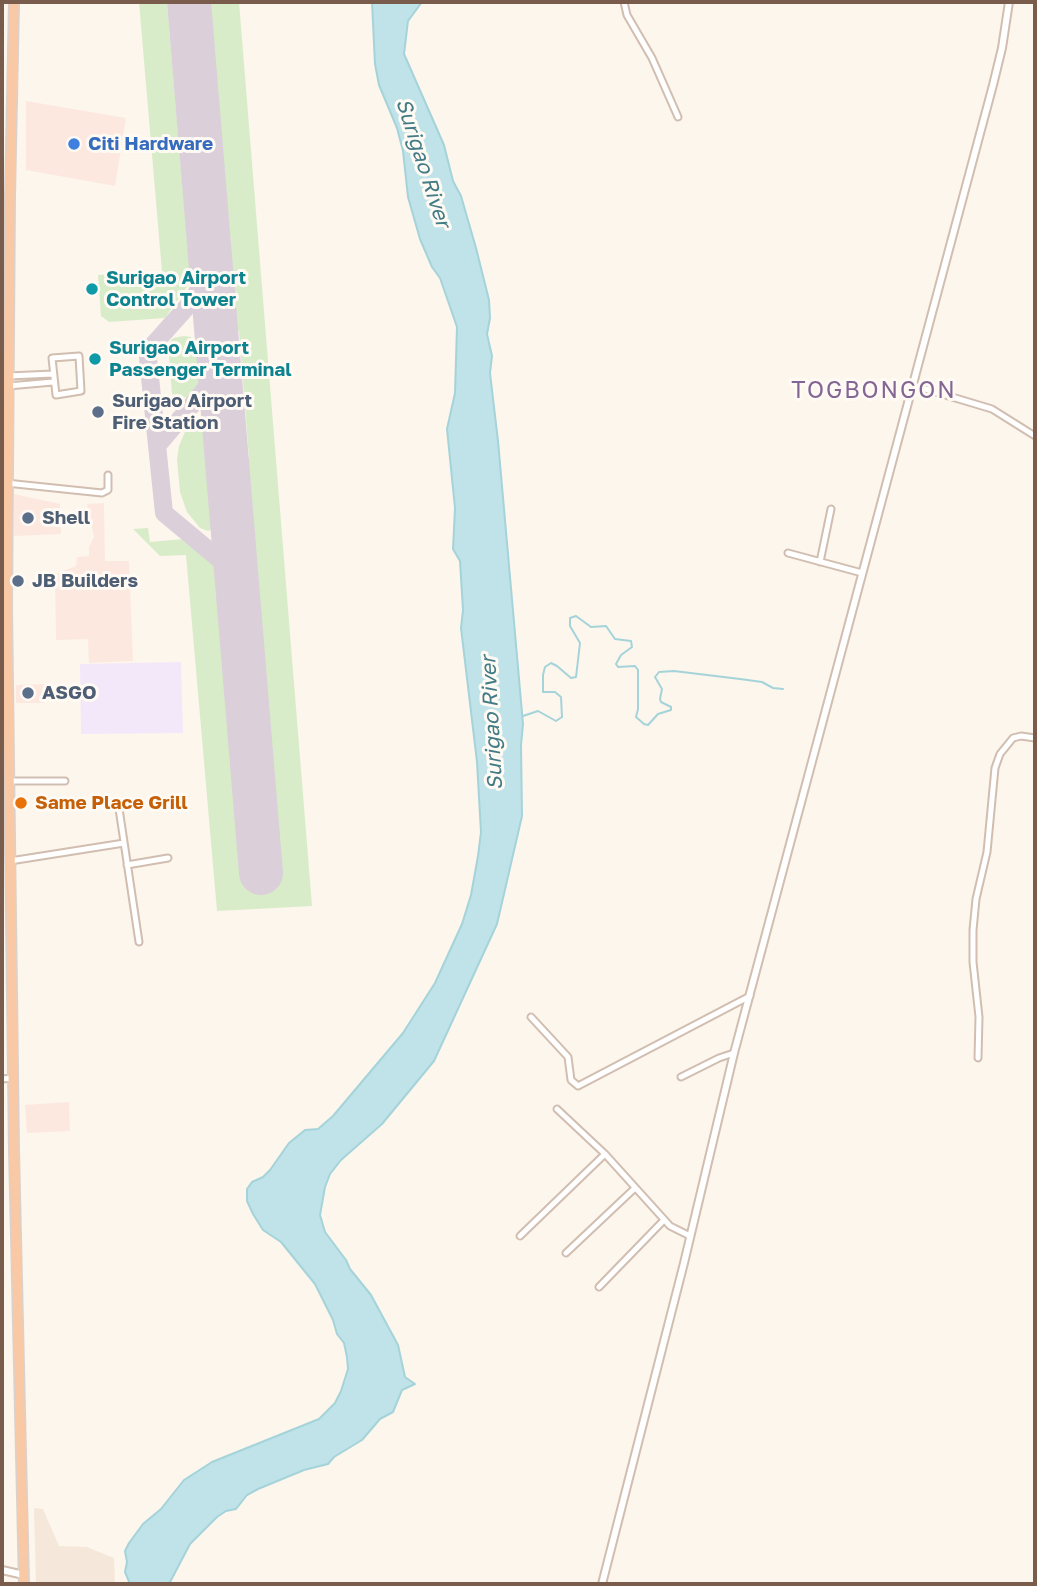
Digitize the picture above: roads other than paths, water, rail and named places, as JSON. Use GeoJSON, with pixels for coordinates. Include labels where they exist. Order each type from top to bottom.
{"type":"FeatureCollection","features":[{"type":"Feature","properties":{"kind":"highway"},"geometry":{"type":"LineString","coordinates":[[14,2],[6,195],[5,361],[8,381],[4,501],[5,705],[9,781],[24,1579]]}},
{"type":"Feature","properties":{"kind":"street"},"geometry":{"type":"LineString","coordinates":[[624,2],[630,20],[652,58],[678,117]]}},
{"type":"Feature","properties":{"kind":"street"},"geometry":{"type":"LineString","coordinates":[[602,1584],[734,1053],[999,60],[1009,2]]}},
{"type":"Feature","properties":{"kind":"street"},"geometry":{"type":"LineString","coordinates":[[79,356],[82,388],[79,393],[55,395],[53,374],[52,358],[79,356]]}},
{"type":"Feature","properties":{"kind":"street"},"geometry":{"type":"LineString","coordinates":[[8,381],[53,374]]}},
{"type":"Feature","properties":{"kind":"street"},"geometry":{"type":"LineString","coordinates":[[8,381],[53,382]]}},
{"type":"Feature","properties":{"kind":"street"},"geometry":{"type":"LineString","coordinates":[[912,385],[992,409],[1035,436]]}},
{"type":"Feature","properties":{"kind":"street"},"geometry":{"type":"LineString","coordinates":[[6,483],[105,493],[108,488],[108,475]]}},
{"type":"Feature","properties":{"kind":"street"},"geometry":{"type":"LineString","coordinates":[[820,562],[831,509]]}},
{"type":"Feature","properties":{"kind":"street"},"geometry":{"type":"LineString","coordinates":[[788,553],[862,573]]}},
{"type":"Feature","properties":{"kind":"street"},"geometry":{"type":"LineString","coordinates":[[978,1058],[979,1017],[973,962],[973,930],[976,899],[987,852],[995,768],[1000,754],[1013,738],[1035,738]]}},
{"type":"Feature","properties":{"kind":"street"},"geometry":{"type":"LineString","coordinates":[[9,781],[65,781]]}},
{"type":"Feature","properties":{"kind":"street"},"geometry":{"type":"LineString","coordinates":[[118,802],[139,942]]}},
{"type":"Feature","properties":{"kind":"street"},"geometry":{"type":"LineString","coordinates":[[10,861],[124,843]]}},
{"type":"Feature","properties":{"kind":"street"},"geometry":{"type":"LineString","coordinates":[[127,865],[168,858]]}},
{"type":"Feature","properties":{"kind":"street"},"geometry":{"type":"LineString","coordinates":[[531,1017],[568,1057],[571,1080],[578,1086],[750,996]]}},
{"type":"Feature","properties":{"kind":"street"},"geometry":{"type":"LineString","coordinates":[[681,1077],[723,1055],[734,1053]]}},
{"type":"Feature","properties":{"kind":"street"},"geometry":{"type":"LineString","coordinates":[[2,1079],[13,1078]]}},
{"type":"Feature","properties":{"kind":"street"},"geometry":{"type":"LineString","coordinates":[[557,1109],[605,1154],[664,1220],[676,1231],[690,1236]]}},
{"type":"Feature","properties":{"kind":"street"},"geometry":{"type":"LineString","coordinates":[[520,1236],[605,1154]]}},
{"type":"Feature","properties":{"kind":"street"},"geometry":{"type":"LineString","coordinates":[[566,1253],[635,1188]]}},
{"type":"Feature","properties":{"kind":"street"},"geometry":{"type":"LineString","coordinates":[[600,1287],[664,1220]]}},
{"type":"Feature","properties":{"kind":"street"},"geometry":{"type":"LineString","coordinates":[[2,1570],[24,1579]]}},
{"type":"Feature","properties":{"kind":"water","name":"Surigao River"},"geometry":{"type":"Polygon","coordinates":[[[372,2],[422,2],[408,21],[404,54],[444,145],[453,181],[461,196],[489,300],[487,334],[492,356],[490,373],[523,724],[522,816],[497,924],[434,1061],[382,1124],[341,1160],[330,1174],[325,1187],[320,1215],[325,1232],[371,1295],[398,1345],[405,1377],[415,1384],[402,1390],[393,1412],[380,1419],[362,1440],[334,1457],[328,1464],[304,1470],[258,1489],[247,1495],[236,1509],[217,1517],[190,1544],[169,1584],[130,1584],[125,1572],[125,1551],[129,1543],[184,1480],[212,1462],[319,1419],[335,1403],[341,1391],[348,1369],[344,1343],[337,1334],[315,1284],[281,1242],[263,1230],[247,1201],[247,1189],[252,1182],[270,1170],[289,1143],[305,1130],[318,1129],[333,1116],[403,1033],[435,983],[462,924],[471,895],[478,856],[481,832],[477,762],[461,628],[463,610],[460,561],[453,549],[455,508],[447,429],[455,393],[457,327],[440,278],[420,239],[408,197],[403,151],[397,128],[379,85],[375,64],[372,2]]]}},
{"type":"Feature","properties":{"kind":"waterway"},"geometry":{"type":"LineString","coordinates":[[523,716],[538,711],[556,721],[562,717],[561,697],[555,692],[543,692],[543,675],[545,667],[551,663],[571,678],[576,677],[580,643],[570,626],[570,618],[576,616],[591,627],[606,626],[615,639],[631,641],[632,647],[621,655],[616,664],[618,667],[635,666],[638,670],[636,717],[644,724],[648,725],[658,714],[671,710],[671,707],[660,699],[662,689],[655,677],[659,672],[674,671],[762,682],[773,688],[783,689]]}},
{"type":"Feature","properties":{"kind":"place","name":"Citi Hardware"},"geometry":{"type":"Point","coordinates":[74,144]}},
{"type":"Feature","properties":{"kind":"place","name":"Surigao Airport Control Tower"},"geometry":{"type":"Point","coordinates":[92,289]}},
{"type":"Feature","properties":{"kind":"place","name":"Surigao Airport Passenger Terminal"},"geometry":{"type":"Point","coordinates":[95,359]}},
{"type":"Feature","properties":{"kind":"place","name":"Surigao Airport Fire Station"},"geometry":{"type":"Point","coordinates":[98,412]}},
{"type":"Feature","properties":{"kind":"place","name":"Shell"},"geometry":{"type":"Point","coordinates":[28,518]}},
{"type":"Feature","properties":{"kind":"place","name":"JB Builders"},"geometry":{"type":"Point","coordinates":[18,581]}},
{"type":"Feature","properties":{"kind":"place","name":"ASGO"},"geometry":{"type":"Point","coordinates":[28,693]}},
{"type":"Feature","properties":{"kind":"place","name":"Same Place Grill"},"geometry":{"type":"Point","coordinates":[21,803]}},
{"type":"Feature","properties":{"kind":"district","name":"TOGBONGON"},"geometry":{"type":"Point","coordinates":[874,391]}}]}
